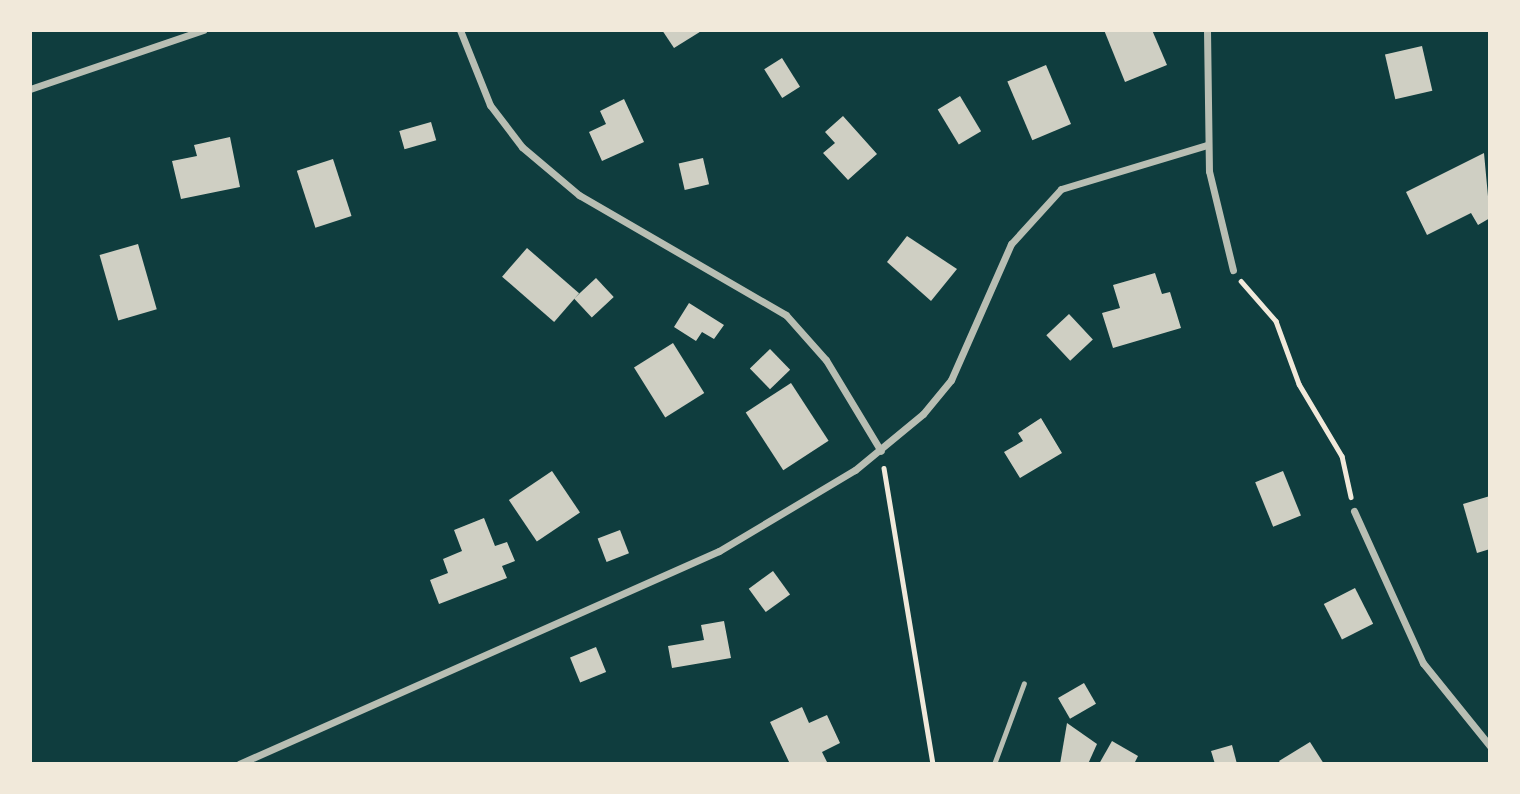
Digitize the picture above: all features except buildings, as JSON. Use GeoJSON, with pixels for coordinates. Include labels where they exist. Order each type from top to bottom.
{"type":"FeatureCollection","features":[{"type":"Feature","properties":{"kind":"street"},"geometry":{"type":"LineString","coordinates":[[30,89],[203,30]]}},
{"type":"Feature","properties":{"kind":"street"},"geometry":{"type":"LineString","coordinates":[[460,30],[489,105],[522,147],[579,195],[786,315],[826,360],[881,451]]}},
{"type":"Feature","properties":{"kind":"street"},"geometry":{"type":"LineString","coordinates":[[1207,30],[1212,95],[1207,145],[1233,270]]}},
{"type":"Feature","properties":{"kind":"street"},"geometry":{"type":"LineString","coordinates":[[239,764],[719,551],[881,451],[951,380],[1011,244],[1052,197],[1207,145]]}},
{"type":"Feature","properties":{"kind":"street"},"geometry":{"type":"LineString","coordinates":[[1354,511],[1423,663],[1490,746]]}},
{"type":"Feature","properties":{"kind":"lane"},"geometry":{"type":"LineString","coordinates":[[994,764],[1024,683]]}},
{"type":"Feature","properties":{"kind":"path"},"geometry":{"type":"LineString","coordinates":[[1233,270],[1276,321],[1298,384],[1342,456],[1354,511]]}},
{"type":"Feature","properties":{"kind":"path"},"geometry":{"type":"LineString","coordinates":[[881,451],[933,764]]}}]}
